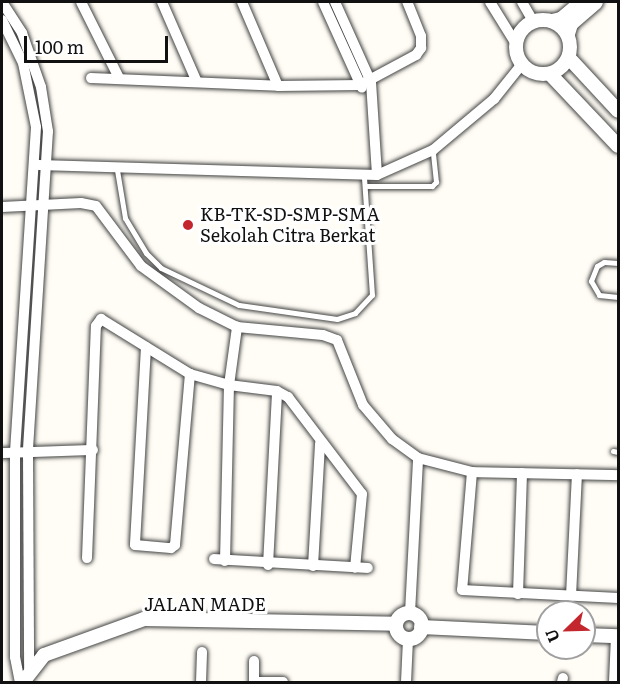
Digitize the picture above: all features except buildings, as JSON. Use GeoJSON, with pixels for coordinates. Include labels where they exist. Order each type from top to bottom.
{"type":"FeatureCollection","features":[{"type":"Feature","properties":{"kind":"street"},"geometry":{"type":"LineString","coordinates":[[2,2],[41,87],[48,130],[28,453],[25,680]]}},
{"type":"Feature","properties":{"kind":"street"},"geometry":{"type":"LineString","coordinates":[[81,2],[119,78]]}},
{"type":"Feature","properties":{"kind":"street"},"geometry":{"type":"LineString","coordinates":[[162,2],[197,82]]}},
{"type":"Feature","properties":{"kind":"street"},"geometry":{"type":"LineString","coordinates":[[242,2],[278,86]]}},
{"type":"Feature","properties":{"kind":"street"},"geometry":{"type":"LineString","coordinates":[[323,2],[360,85],[371,101]]}},
{"type":"Feature","properties":{"kind":"street"},"geometry":{"type":"LineString","coordinates":[[335,2],[371,82],[377,175]]}},
{"type":"Feature","properties":{"kind":"street"},"geometry":{"type":"LineString","coordinates":[[91,78],[278,86],[360,85],[371,82],[416,55],[421,48],[422,36],[407,2]]}},
{"type":"Feature","properties":{"kind":"street"},"geometry":{"type":"LineString","coordinates":[[489,2],[516,44],[522,64],[530,71],[550,74],[618,146]]}},
{"type":"Feature","properties":{"kind":"street"},"geometry":{"type":"LineString","coordinates":[[522,2],[533,21]]}},
{"type":"Feature","properties":{"kind":"street"},"geometry":{"type":"LineString","coordinates":[[516,44],[521,30],[533,21],[561,19],[581,2]]}},
{"type":"Feature","properties":{"kind":"street"},"geometry":{"type":"LineString","coordinates":[[596,2],[572,24],[568,34],[569,58],[618,111]]}},
{"type":"Feature","properties":{"kind":"street"},"geometry":{"type":"LineString","coordinates":[[2,20],[17,35],[30,88],[36,127],[15,453],[15,657],[25,680]]}},
{"type":"Feature","properties":{"kind":"street"},"geometry":{"type":"LineString","coordinates":[[552,21],[568,34]]}},
{"type":"Feature","properties":{"kind":"street"},"geometry":{"type":"LineString","coordinates":[[550,74],[569,58]]}},
{"type":"Feature","properties":{"kind":"street"},"geometry":{"type":"LineString","coordinates":[[32,170],[117,170],[365,181],[433,150],[494,99],[522,64]]}},
{"type":"Feature","properties":{"kind":"street"},"geometry":{"type":"LineString","coordinates":[[2,207],[29,209],[42,201],[96,206],[141,266],[169,290],[237,327],[323,335],[337,340],[363,405],[392,439],[418,458],[472,471],[618,475]]}},
{"type":"Feature","properties":{"kind":"street"},"geometry":{"type":"LineString","coordinates":[[87,558],[98,320],[109,321],[190,374],[229,385],[277,391],[296,405],[320,443],[363,499],[356,568]]}},
{"type":"Feature","properties":{"kind":"street"},"geometry":{"type":"LineString","coordinates":[[237,327],[229,385],[219,560],[268,565],[368,568]]}},
{"type":"Feature","properties":{"kind":"street"},"geometry":{"type":"LineString","coordinates":[[146,347],[135,544],[171,548],[175,545],[190,374]]}},
{"type":"Feature","properties":{"kind":"street"},"geometry":{"type":"LineString","coordinates":[[268,565],[277,391]]}},
{"type":"Feature","properties":{"kind":"street"},"geometry":{"type":"LineString","coordinates":[[313,566],[320,443]]}},
{"type":"Feature","properties":{"kind":"street"},"geometry":{"type":"LineString","coordinates":[[2,453],[93,450]]}},
{"type":"Feature","properties":{"kind":"street"},"geometry":{"type":"LineString","coordinates":[[410,613],[418,458]]}},
{"type":"Feature","properties":{"kind":"street"},"geometry":{"type":"LineString","coordinates":[[472,471],[462,590],[618,598]]}},
{"type":"Feature","properties":{"kind":"street"},"geometry":{"type":"LineString","coordinates":[[518,594],[522,473]]}},
{"type":"Feature","properties":{"kind":"street"},"geometry":{"type":"LineString","coordinates":[[571,596],[577,474]]}},
{"type":"Feature","properties":{"kind":"street"},"geometry":{"type":"LineString","coordinates":[[410,613],[419,618],[422,627],[417,636],[408,639],[399,634],[396,624],[401,616],[410,613]]}},
{"type":"Feature","properties":{"kind":"street","name":"JALAN MADE"},"geometry":{"type":"LineString","coordinates":[[25,680],[44,655],[144,619],[396,624]]}},
{"type":"Feature","properties":{"kind":"street"},"geometry":{"type":"LineString","coordinates":[[422,627],[536,632]]}},
{"type":"Feature","properties":{"kind":"street"},"geometry":{"type":"LineString","coordinates":[[596,636],[617,637],[614,682]]}},
{"type":"Feature","properties":{"kind":"street"},"geometry":{"type":"LineString","coordinates":[[406,682],[408,639]]}},
{"type":"Feature","properties":{"kind":"street"},"geometry":{"type":"LineString","coordinates":[[201,682],[202,652]]}},
{"type":"Feature","properties":{"kind":"street"},"geometry":{"type":"LineString","coordinates":[[254,662],[254,682],[283,682]]}},
{"type":"Feature","properties":{"kind":"lane"},"geometry":{"type":"LineString","coordinates":[[117,170],[125,218],[146,253],[161,268],[239,305],[337,319],[355,313],[372,295],[365,181],[432,186],[436,182],[433,150]]}},
{"type":"Feature","properties":{"kind":"lane"},"geometry":{"type":"LineString","coordinates":[[618,263],[604,262],[597,266],[591,281],[599,295],[607,299],[618,297]]}},
{"type":"Feature","properties":{"kind":"place","name":"KB-TK-SD-SMP-SMA Sekolah Citra Berkat"},"geometry":{"type":"Point","coordinates":[188,225]}}]}
